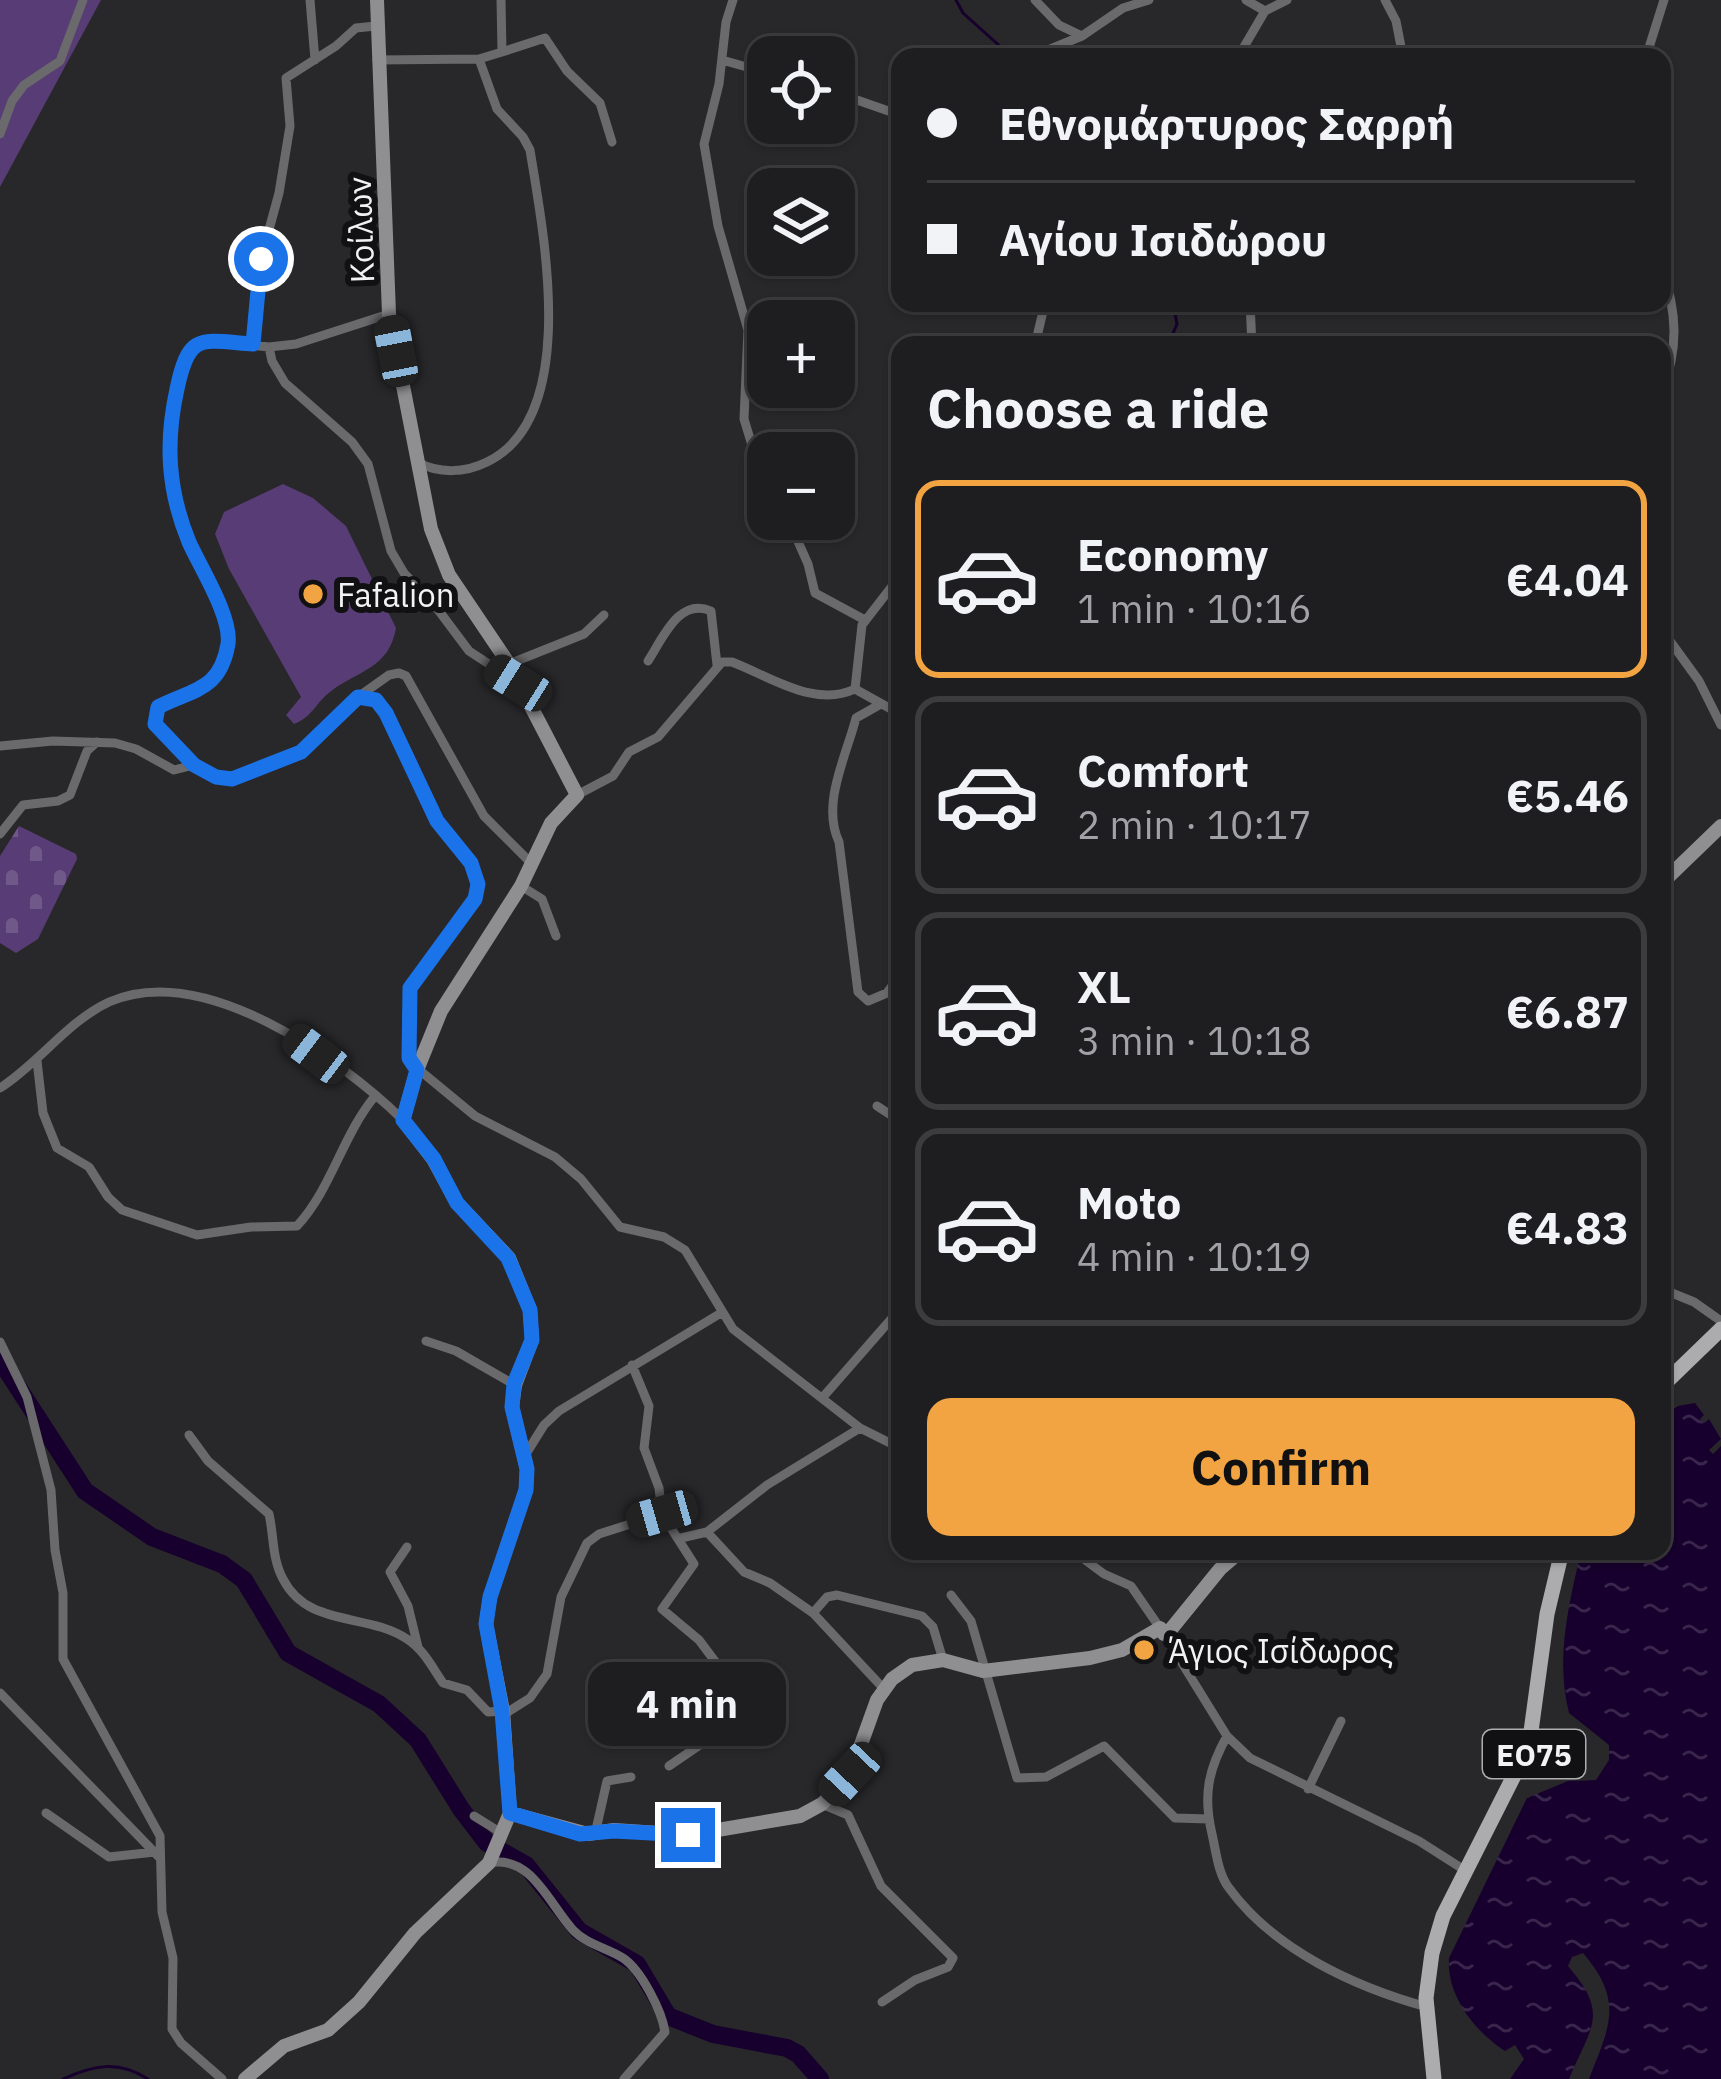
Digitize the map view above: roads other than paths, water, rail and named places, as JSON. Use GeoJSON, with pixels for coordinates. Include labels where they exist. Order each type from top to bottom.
{"type":"FeatureCollection","features":[{"type":"Feature","properties":{"kind":"main road","name":"Κοίλων"},"geometry":{"type":"LineString","coordinates":[[377,0],[389,314]]}},
{"type":"Feature","properties":{"kind":"main road"},"geometry":{"type":"LineString","coordinates":[[245,2079],[284,2046],[309,2040],[337,2024],[496,1849],[510,1813],[503,1713],[488,1648],[488,1610],[526,1490],[524,1457],[512,1416],[514,1384],[532,1340],[530,1310],[502,1249],[457,1203],[434,1159],[403,1120],[441,1011],[521,886],[550,823],[577,795],[509,664],[445,567],[431,529],[389,314]]}},
{"type":"Feature","properties":{"kind":"main road"},"geometry":{"type":"LineString","coordinates":[[1671,874],[1721,826]]}},
{"type":"Feature","properties":{"kind":"main road"},"geometry":{"type":"LineString","coordinates":[[1671,1377],[1721,1325]]}},
{"type":"Feature","properties":{"kind":"main road"},"geometry":{"type":"LineString","coordinates":[[1671,1387],[1721,1340]]}},
{"type":"Feature","properties":{"kind":"main road"},"geometry":{"type":"LineString","coordinates":[[510,1813],[595,1834],[688,1835],[789,1819],[822,1804],[854,1768],[868,1718],[884,1688],[912,1664],[943,1660],[983,1671],[1115,1652],[1162,1631],[1231,1560]]}},
{"type":"Feature","properties":{"kind":"main road","name":"ΕΟ75"},"geometry":{"type":"LineString","coordinates":[[1433,2079],[1427,1973],[1443,1916],[1529,1746],[1546,1614],[1563,1560]]}},
{"type":"Feature","properties":{"kind":"main road","name":"ΕΟ75"},"geometry":{"type":"LineString","coordinates":[[1438,1937],[1536,1747],[1564,1560]]}},
{"type":"Feature","properties":{"kind":"street"},"geometry":{"type":"LineString","coordinates":[[0,134],[12,101],[24,85],[60,61],[83,0]]}},
{"type":"Feature","properties":{"kind":"street"},"geometry":{"type":"LineString","coordinates":[[310,0],[315,60]]}},
{"type":"Feature","properties":{"kind":"street"},"geometry":{"type":"LineString","coordinates":[[501,0],[502,52]]}},
{"type":"Feature","properties":{"kind":"street"},"geometry":{"type":"LineString","coordinates":[[733,0],[704,144],[718,226],[748,330],[744,419],[748,432]]}},
{"type":"Feature","properties":{"kind":"street"},"geometry":{"type":"LineString","coordinates":[[1036,0],[1048,17],[1082,36]]}},
{"type":"Feature","properties":{"kind":"street"},"geometry":{"type":"LineString","coordinates":[[1053,48],[1082,36],[1118,11],[1149,0]]}},
{"type":"Feature","properties":{"kind":"street"},"geometry":{"type":"LineString","coordinates":[[1246,0],[1265,11]]}},
{"type":"Feature","properties":{"kind":"street"},"geometry":{"type":"LineString","coordinates":[[1243,48],[1265,11],[1287,0]]}},
{"type":"Feature","properties":{"kind":"street"},"geometry":{"type":"LineString","coordinates":[[1385,0],[1401,48]]}},
{"type":"Feature","properties":{"kind":"street"},"geometry":{"type":"LineString","coordinates":[[1649,48],[1664,0]]}},
{"type":"Feature","properties":{"kind":"street"},"geometry":{"type":"LineString","coordinates":[[253,344],[261,259],[290,126],[286,78],[356,28],[376,26]]}},
{"type":"Feature","properties":{"kind":"street"},"geometry":{"type":"LineString","coordinates":[[377,60],[483,58],[545,38],[567,70],[600,103],[612,142]]}},
{"type":"Feature","properties":{"kind":"street"},"geometry":{"type":"LineString","coordinates":[[417,462],[447,472],[478,467],[502,455],[527,421],[544,377],[546,252],[530,150],[496,109],[483,58]]}},
{"type":"Feature","properties":{"kind":"street"},"geometry":{"type":"LineString","coordinates":[[722,60],[747,67]]}},
{"type":"Feature","properties":{"kind":"street"},"geometry":{"type":"LineString","coordinates":[[855,99],[891,112]]}},
{"type":"Feature","properties":{"kind":"street"},"geometry":{"type":"LineString","coordinates":[[1671,302],[1676,321],[1671,363]]}},
{"type":"Feature","properties":{"kind":"street","name":"Κοίλων"},"geometry":{"type":"LineString","coordinates":[[194,765],[158,729],[154,714],[163,704],[199,692],[209,683],[228,642],[225,621],[183,526],[168,462],[172,411],[184,357],[193,344],[204,340],[269,347],[340,332],[389,314]]}},
{"type":"Feature","properties":{"kind":"street"},"geometry":{"type":"LineString","coordinates":[[269,347],[285,383],[352,442],[368,464],[391,551],[404,573],[469,650],[518,683]]}},
{"type":"Feature","properties":{"kind":"street"},"geometry":{"type":"LineString","coordinates":[[797,540],[814,592],[865,620]]}},
{"type":"Feature","properties":{"kind":"street"},"geometry":{"type":"LineString","coordinates":[[856,689],[860,630],[891,587]]}},
{"type":"Feature","properties":{"kind":"street"},"geometry":{"type":"LineString","coordinates":[[577,795],[613,776],[629,752],[658,737],[717,664],[711,611],[699,607],[684,611],[648,661]]}},
{"type":"Feature","properties":{"kind":"street"},"geometry":{"type":"LineString","coordinates":[[509,664],[584,634],[604,615]]}},
{"type":"Feature","properties":{"kind":"street"},"geometry":{"type":"LineString","coordinates":[[1671,642],[1699,681],[1721,725]]}},
{"type":"Feature","properties":{"kind":"street"},"geometry":{"type":"LineString","coordinates":[[717,664],[732,662],[822,696],[856,689],[891,710]]}},
{"type":"Feature","properties":{"kind":"street"},"geometry":{"type":"LineString","coordinates":[[0,746],[97,742],[130,747],[178,772],[194,765],[216,777],[232,779],[291,758],[358,697],[399,673],[406,676],[484,816],[531,863]]}},
{"type":"Feature","properties":{"kind":"street"},"geometry":{"type":"LineString","coordinates":[[358,697],[376,700],[386,713],[437,821],[466,855],[478,884],[471,905],[410,988],[409,1058],[417,1070],[475,1117],[555,1157],[620,1227],[664,1237],[685,1250],[721,1313],[748,1342],[860,1428],[891,1444]]}},
{"type":"Feature","properties":{"kind":"street"},"geometry":{"type":"LineString","coordinates":[[879,705],[856,718],[832,802],[831,823],[839,842],[858,992],[868,1000],[881,998],[891,986]]}},
{"type":"Feature","properties":{"kind":"street"},"geometry":{"type":"LineString","coordinates":[[0,834],[23,805],[70,795],[87,751],[97,742]]}},
{"type":"Feature","properties":{"kind":"street"},"geometry":{"type":"LineString","coordinates":[[521,886],[542,899],[556,936]]}},
{"type":"Feature","properties":{"kind":"street"},"geometry":{"type":"LineString","coordinates":[[0,1088],[109,1003],[147,992],[184,992],[274,1024],[403,1120]]}},
{"type":"Feature","properties":{"kind":"street"},"geometry":{"type":"LineString","coordinates":[[37,1061],[43,1113],[58,1150],[89,1167],[122,1210],[189,1234],[251,1227],[285,1229],[300,1224],[327,1183],[356,1120],[375,1096]]}},
{"type":"Feature","properties":{"kind":"street"},"geometry":{"type":"LineString","coordinates":[[877,1106],[891,1115]]}},
{"type":"Feature","properties":{"kind":"street"},"geometry":{"type":"LineString","coordinates":[[1671,1292],[1694,1302],[1721,1325]]}},
{"type":"Feature","properties":{"kind":"street"},"geometry":{"type":"LineString","coordinates":[[524,1457],[550,1418],[721,1313]]}},
{"type":"Feature","properties":{"kind":"street"},"geometry":{"type":"LineString","coordinates":[[823,1397],[891,1319]]}},
{"type":"Feature","properties":{"kind":"street"},"geometry":{"type":"LineString","coordinates":[[426,1341],[456,1351],[514,1384]]}},
{"type":"Feature","properties":{"kind":"street"},"geometry":{"type":"LineString","coordinates":[[0,1342],[26,1397],[51,1490],[63,1593],[63,1659],[158,1829],[162,1912],[172,1958],[171,2025],[182,2043],[222,2079]]}},
{"type":"Feature","properties":{"kind":"street"},"geometry":{"type":"LineString","coordinates":[[632,1365],[649,1406],[644,1448],[659,1487],[662,1514],[693,1559],[693,1570],[662,1609],[699,1640],[725,1676],[758,1690],[760,1698],[754,1708],[669,1766]]}},
{"type":"Feature","properties":{"kind":"street"},"geometry":{"type":"LineString","coordinates":[[681,1538],[707,1532],[766,1485],[860,1428]]}},
{"type":"Feature","properties":{"kind":"street"},"geometry":{"type":"LineString","coordinates":[[189,1435],[208,1461],[269,1514],[276,1563],[301,1604],[314,1612],[378,1625],[418,1647]]}},
{"type":"Feature","properties":{"kind":"street"},"geometry":{"type":"LineString","coordinates":[[407,1547],[390,1572],[408,1606],[418,1647],[443,1683],[466,1690],[488,1712],[503,1713],[530,1698],[547,1674],[561,1598],[587,1543],[599,1534],[662,1514]]}},
{"type":"Feature","properties":{"kind":"street"},"geometry":{"type":"LineString","coordinates":[[707,1532],[744,1572],[770,1583],[813,1613],[884,1688]]}},
{"type":"Feature","properties":{"kind":"street"},"geometry":{"type":"LineString","coordinates":[[1085,1560],[1131,1586],[1227,1736],[1250,1758],[1419,1840],[1466,1871]]}},
{"type":"Feature","properties":{"kind":"street"},"geometry":{"type":"LineString","coordinates":[[813,1613],[827,1597],[837,1595],[918,1614],[933,1627],[943,1660]]}},
{"type":"Feature","properties":{"kind":"street"},"geometry":{"type":"LineString","coordinates":[[951,1595],[970,1621],[1016,1778],[1046,1777],[1104,1746],[1175,1818],[1209,1819]]}},
{"type":"Feature","properties":{"kind":"street"},"geometry":{"type":"LineString","coordinates":[[0,1693],[157,1855]]}},
{"type":"Feature","properties":{"kind":"street"},"geometry":{"type":"LineString","coordinates":[[1308,1789],[1341,1721]]}},
{"type":"Feature","properties":{"kind":"street"},"geometry":{"type":"LineString","coordinates":[[1227,1736],[1206,1783],[1209,1819],[1229,1888],[1274,1933],[1328,1968],[1427,2007]]}},
{"type":"Feature","properties":{"kind":"street"},"geometry":{"type":"LineString","coordinates":[[595,1834],[607,1780],[631,1777]]}},
{"type":"Feature","properties":{"kind":"street"},"geometry":{"type":"LineString","coordinates":[[822,1804],[848,1815],[881,1886],[953,1958],[948,1967],[915,1980],[882,2002]]}},
{"type":"Feature","properties":{"kind":"street"},"geometry":{"type":"LineString","coordinates":[[46,1813],[109,1856],[157,1855]]}},
{"type":"Feature","properties":{"kind":"street"},"geometry":{"type":"LineString","coordinates":[[474,1816],[496,1849],[537,1883],[577,1935],[626,1960],[635,1971],[665,2032],[624,2079]]}},
{"type":"Feature","properties":{"kind":"water"},"geometry":{"type":"Polygon","coordinates":[[[1695,1403],[1704,1415],[1700,1419],[1703,1423],[1709,1419],[1721,1439],[1709,1450],[1713,1454],[1721,1446],[1721,2079],[1589,2079],[1609,2014],[1604,1985],[1583,1953],[1572,1957],[1568,1966],[1589,1997],[1592,2021],[1569,2079],[1510,2079],[1524,2059],[1515,2045],[1505,2051],[1473,2023],[1457,1999],[1449,1958],[1527,1798],[1568,1781],[1596,1780],[1609,1760],[1609,1745],[1569,1713],[1563,1672],[1572,1591],[1579,1560],[1671,1560],[1671,1411],[1695,1403]]]}},
{"type":"Feature","properties":{"kind":"waterway"},"geometry":{"type":"LineString","coordinates":[[956,0],[963,13],[1002,48]]}},
{"type":"Feature","properties":{"kind":"waterway"},"geometry":{"type":"LineString","coordinates":[[1172,336],[1177,324],[1175,312]]}},
{"type":"Feature","properties":{"kind":"waterway"},"geometry":{"type":"LineString","coordinates":[[0,1360],[85,1491],[152,1537],[222,1564],[244,1580],[288,1653],[379,1704],[418,1740],[487,1843],[526,1865],[579,1931],[637,1964],[668,2016],[713,2034],[787,2048],[820,2079]]}},
{"type":"Feature","properties":{"kind":"waterway"},"geometry":{"type":"LineString","coordinates":[[63,2079],[106,2067],[148,2079]]}},
{"type":"Feature","properties":{"kind":"place","name":"Fafalion"},"geometry":{"type":"Point","coordinates":[313,594]}},
{"type":"Feature","properties":{"kind":"place","name":"Άγιος Ισίδωρος"},"geometry":{"type":"Point","coordinates":[1144,1650]}}]}
